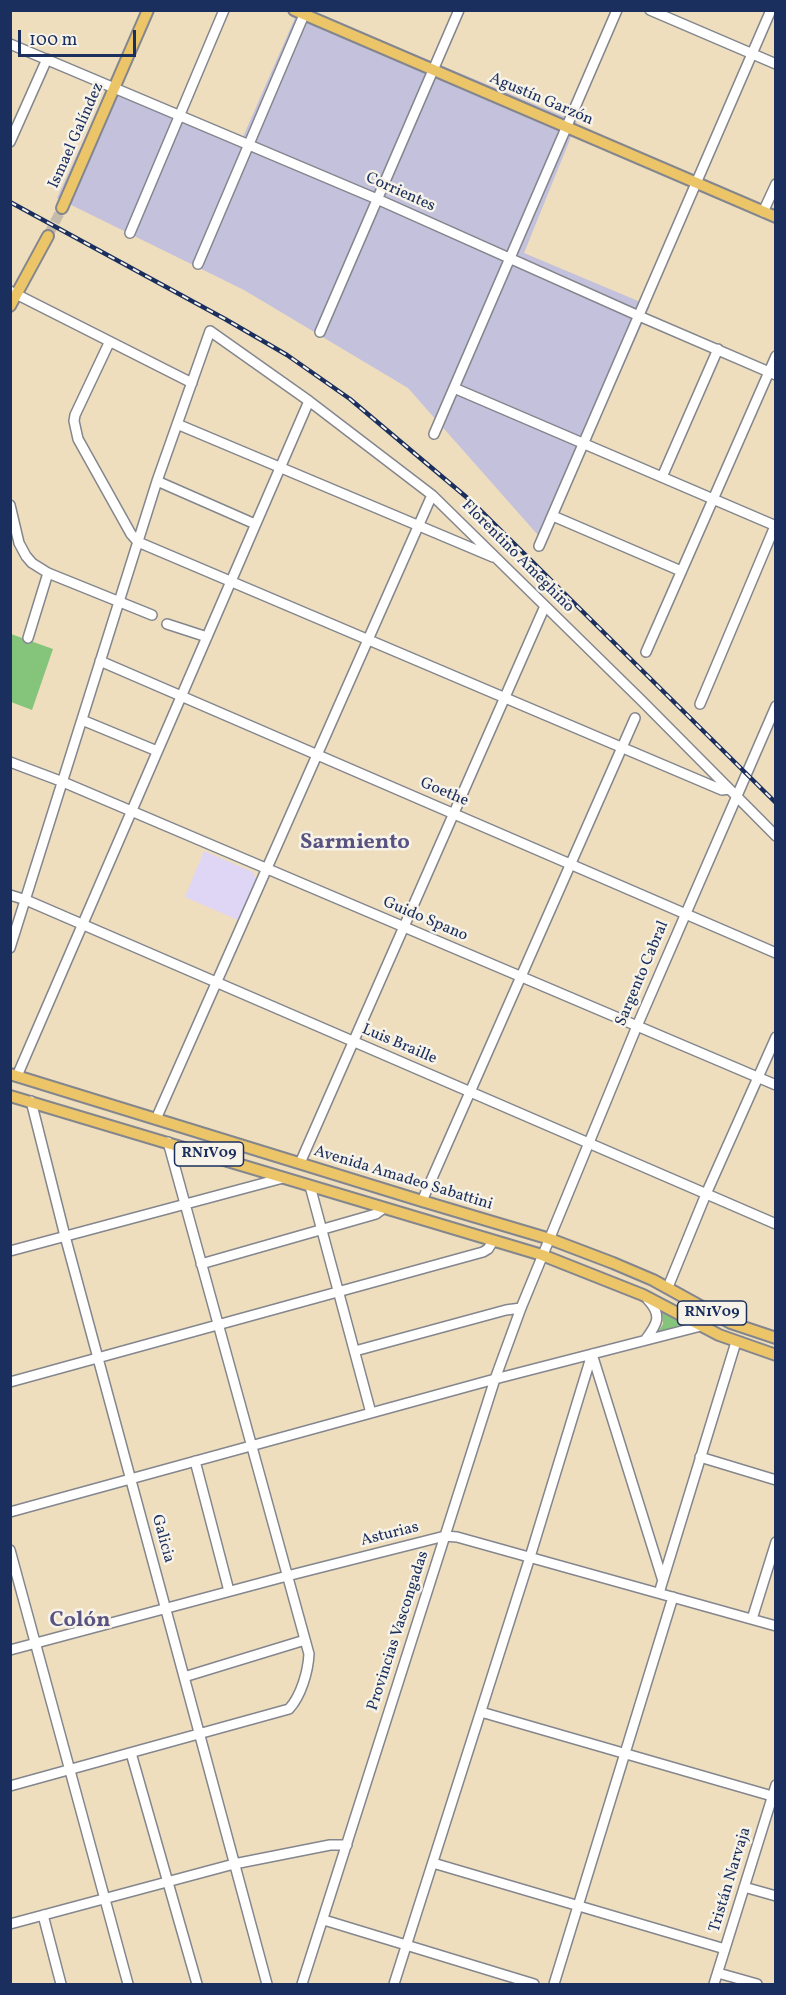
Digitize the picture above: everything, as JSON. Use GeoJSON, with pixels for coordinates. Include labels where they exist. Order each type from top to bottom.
{"type":"FeatureCollection","features":[{"type":"Feature","properties":{"kind":"main road","name":"Ismael Galíndez"},"geometry":{"type":"LineString","coordinates":[[62,208],[148,10]]}},
{"type":"Feature","properties":{"kind":"main road","name":"Agustín Garzón"},"geometry":{"type":"LineString","coordinates":[[301,12],[776,217]]}},
{"type":"Feature","properties":{"kind":"main road"},"geometry":{"type":"LineString","coordinates":[[10,306],[14,293],[48,236]]}},
{"type":"Feature","properties":{"kind":"main road","name":"Avenida Amadeo Sabattini"},"geometry":{"type":"LineString","coordinates":[[14,1075],[550,1239],[614,1263],[668,1287],[731,1323],[776,1338]]}},
{"type":"Feature","properties":{"kind":"main road","name":"Avenida Amadeo Sabattini"},"geometry":{"type":"LineString","coordinates":[[10,1096],[542,1255],[643,1295],[736,1342],[776,1354]]}},
{"type":"Feature","properties":{"kind":"street"},"geometry":{"type":"LineString","coordinates":[[130,233],[224,10]]}},
{"type":"Feature","properties":{"kind":"street"},"geometry":{"type":"LineString","coordinates":[[320,332],[459,10]]}},
{"type":"Feature","properties":{"kind":"street"},"geometry":{"type":"LineString","coordinates":[[434,434],[616,10]]}},
{"type":"Feature","properties":{"kind":"street"},"geometry":{"type":"LineString","coordinates":[[650,10],[776,64]]}},
{"type":"Feature","properties":{"kind":"street"},"geometry":{"type":"LineString","coordinates":[[539,546],[554,516],[771,10]]}},
{"type":"Feature","properties":{"kind":"street"},"geometry":{"type":"LineString","coordinates":[[198,264],[249,145],[301,12]]}},
{"type":"Feature","properties":{"kind":"street","name":"Corrientes"},"geometry":{"type":"LineString","coordinates":[[10,44],[377,199],[508,259],[772,373]]}},
{"type":"Feature","properties":{"kind":"street"},"geometry":{"type":"LineString","coordinates":[[10,142],[47,59]]}},
{"type":"Feature","properties":{"kind":"street"},"geometry":{"type":"LineString","coordinates":[[763,212],[776,184]]}},
{"type":"Feature","properties":{"kind":"street"},"geometry":{"type":"LineString","coordinates":[[10,948],[157,481],[192,383],[14,293]]}},
{"type":"Feature","properties":{"kind":"street","name":"Florentino Ameghino"},"geometry":{"type":"LineString","coordinates":[[192,383],[210,331],[309,401],[432,495],[776,836]]}},
{"type":"Feature","properties":{"kind":"street"},"geometry":{"type":"LineString","coordinates":[[110,343],[78,407],[74,421],[78,439],[131,534],[138,542],[733,793]]}},
{"type":"Feature","properties":{"kind":"street"},"geometry":{"type":"LineString","coordinates":[[662,477],[718,350]]}},
{"type":"Feature","properties":{"kind":"street"},"geometry":{"type":"LineString","coordinates":[[646,652],[712,499],[772,373],[776,356]]}},
{"type":"Feature","properties":{"kind":"street"},"geometry":{"type":"LineString","coordinates":[[454,388],[775,526],[700,704]]}},
{"type":"Feature","properties":{"kind":"street"},"geometry":{"type":"LineString","coordinates":[[14,1075],[309,401]]}},
{"type":"Feature","properties":{"kind":"street"},"geometry":{"type":"LineString","coordinates":[[177,424],[497,559]]}},
{"type":"Feature","properties":{"kind":"street"},"geometry":{"type":"LineString","coordinates":[[157,481],[255,524]]}},
{"type":"Feature","properties":{"kind":"street"},"geometry":{"type":"LineString","coordinates":[[156,1119],[432,495]]}},
{"type":"Feature","properties":{"kind":"street"},"geometry":{"type":"LineString","coordinates":[[10,506],[19,543],[32,563],[48,573],[152,615]]}},
{"type":"Feature","properties":{"kind":"street"},"geometry":{"type":"LineString","coordinates":[[554,516],[681,571]]}},
{"type":"Feature","properties":{"kind":"street"},"geometry":{"type":"LineString","coordinates":[[28,638],[48,573]]}},
{"type":"Feature","properties":{"kind":"street"},"geometry":{"type":"LineString","coordinates":[[300,1163],[545,606]]}},
{"type":"Feature","properties":{"kind":"street"},"geometry":{"type":"LineString","coordinates":[[167,624],[207,637]]}},
{"type":"Feature","properties":{"kind":"street","name":"Goethe"},"geometry":{"type":"LineString","coordinates":[[100,661],[776,953]]}},
{"type":"Feature","properties":{"kind":"street","name":"Sargento Cabral"},"geometry":{"type":"LineString","coordinates":[[542,1255],[685,914],[733,793],[776,706]]}},
{"type":"Feature","properties":{"kind":"street"},"geometry":{"type":"LineString","coordinates":[[422,1201],[635,718]]}},
{"type":"Feature","properties":{"kind":"street"},"geometry":{"type":"LineString","coordinates":[[82,720],[157,751]]}},
{"type":"Feature","properties":{"kind":"street","name":"Guido Spano"},"geometry":{"type":"LineString","coordinates":[[10,762],[63,782],[776,1085]]}},
{"type":"Feature","properties":{"kind":"street","name":"Luis Braille"},"geometry":{"type":"LineString","coordinates":[[10,895],[776,1224]]}},
{"type":"Feature","properties":{"kind":"street"},"geometry":{"type":"LineString","coordinates":[[668,1287],[706,1194],[776,1037]]}},
{"type":"Feature","properties":{"kind":"street","name":"Galicia"},"geometry":{"type":"LineString","coordinates":[[31,1101],[65,1236],[267,1984]]}},
{"type":"Feature","properties":{"kind":"street"},"geometry":{"type":"LineString","coordinates":[[10,1786],[289,1709],[298,1696],[309,1654],[168,1142]]}},
{"type":"Feature","properties":{"kind":"street"},"geometry":{"type":"LineString","coordinates":[[10,1251],[284,1178]]}},
{"type":"Feature","properties":{"kind":"street"},"geometry":{"type":"LineString","coordinates":[[310,1186],[371,1413]]}},
{"type":"Feature","properties":{"kind":"street"},"geometry":{"type":"LineString","coordinates":[[201,1264],[376,1214],[384,1208]]}},
{"type":"Feature","properties":{"kind":"street"},"geometry":{"type":"LineString","coordinates":[[10,1382],[483,1252],[493,1241]]}},
{"type":"Feature","properties":{"kind":"street","name":"Provincias Vascongadas"},"geometry":{"type":"LineString","coordinates":[[302,1984],[495,1379],[542,1255]]}},
{"type":"Feature","properties":{"kind":"street"},"geometry":{"type":"LineString","coordinates":[[643,1295],[654,1306],[657,1317],[653,1330],[646,1339]]}},
{"type":"Feature","properties":{"kind":"street"},"geometry":{"type":"LineString","coordinates":[[355,1351],[506,1310],[521,1308]]}},
{"type":"Feature","properties":{"kind":"street"},"geometry":{"type":"LineString","coordinates":[[10,1512],[495,1379],[701,1326]]}},
{"type":"Feature","properties":{"kind":"street"},"geometry":{"type":"LineString","coordinates":[[659,1593],[736,1342]]}},
{"type":"Feature","properties":{"kind":"street"},"geometry":{"type":"LineString","coordinates":[[394,1984],[592,1354]]}},
{"type":"Feature","properties":{"kind":"street"},"geometry":{"type":"LineString","coordinates":[[592,1354],[662,1578]]}},
{"type":"Feature","properties":{"kind":"street"},"geometry":{"type":"LineString","coordinates":[[700,1457],[776,1480]]}},
{"type":"Feature","properties":{"kind":"street"},"geometry":{"type":"LineString","coordinates":[[195,1461],[229,1592]]}},
{"type":"Feature","properties":{"kind":"street","name":"Asturias"},"geometry":{"type":"LineString","coordinates":[[10,1650],[446,1536],[457,1537],[776,1626]]}},
{"type":"Feature","properties":{"kind":"street"},"geometry":{"type":"LineString","coordinates":[[752,1619],[776,1542]]}},
{"type":"Feature","properties":{"kind":"street"},"geometry":{"type":"LineString","coordinates":[[10,1550],[128,1984]]}},
{"type":"Feature","properties":{"kind":"street"},"geometry":{"type":"LineString","coordinates":[[554,1984],[673,1597]]}},
{"type":"Feature","properties":{"kind":"street"},"geometry":{"type":"LineString","coordinates":[[184,1677],[305,1640]]}},
{"type":"Feature","properties":{"kind":"street"},"geometry":{"type":"LineString","coordinates":[[481,1712],[772,1796]]}},
{"type":"Feature","properties":{"kind":"street"},"geometry":{"type":"LineString","coordinates":[[131,1753],[197,1984]]}},
{"type":"Feature","properties":{"kind":"street","name":"Tristán Narvaja"},"geometry":{"type":"LineString","coordinates":[[714,1984],[744,1887],[772,1810],[772,1796],[776,1785]]}},
{"type":"Feature","properties":{"kind":"street"},"geometry":{"type":"LineString","coordinates":[[10,1924],[234,1864],[330,1845],[347,1845]]}},
{"type":"Feature","properties":{"kind":"street"},"geometry":{"type":"LineString","coordinates":[[433,1863],[725,1949]]}},
{"type":"Feature","properties":{"kind":"street"},"geometry":{"type":"LineString","coordinates":[[744,1887],[776,1896]]}},
{"type":"Feature","properties":{"kind":"street"},"geometry":{"type":"LineString","coordinates":[[43,1915],[61,1984]]}},
{"type":"Feature","properties":{"kind":"street"},"geometry":{"type":"LineString","coordinates":[[324,1920],[534,1984]]}},
{"type":"Feature","properties":{"kind":"street"},"geometry":{"type":"LineString","coordinates":[[718,1973],[757,1984]]}},
{"type":"Feature","properties":{"kind":"shaded area"},"geometry":{"type":"Polygon","coordinates":[[[298,11],[311,11],[577,122],[524,253],[650,306],[545,543],[408,388],[244,290],[57,198],[111,81],[243,137],[298,11]]]}},
{"type":"Feature","properties":{"kind":"shaded area"},"geometry":{"type":"Polygon","coordinates":[[[204,851],[253,872],[256,879],[240,921],[185,897],[204,851]]]}},
{"type":"Feature","properties":{"kind":"green space"},"geometry":{"type":"Polygon","coordinates":[[[11,634],[53,649],[32,710],[11,702],[11,634]]]}},
{"type":"Feature","properties":{"kind":"green space"},"geometry":{"type":"Polygon","coordinates":[[[662,1311],[687,1324],[658,1332],[663,1324],[662,1311]]]}},
{"type":"Feature","properties":{"kind":"tunnel"},"geometry":{"type":"LineString","coordinates":[[48,236],[62,208]]}},
{"type":"Feature","properties":{"kind":"railway"},"geometry":{"type":"LineString","coordinates":[[10,202],[225,319],[287,355],[350,399],[471,501],[776,803]]}},
{"type":"Feature","properties":{"kind":"district","name":"Sarmiento"},"geometry":{"type":"Point","coordinates":[355,844]}},
{"type":"Feature","properties":{"kind":"district","name":"Colón"},"geometry":{"type":"Point","coordinates":[80,1622]}}]}
